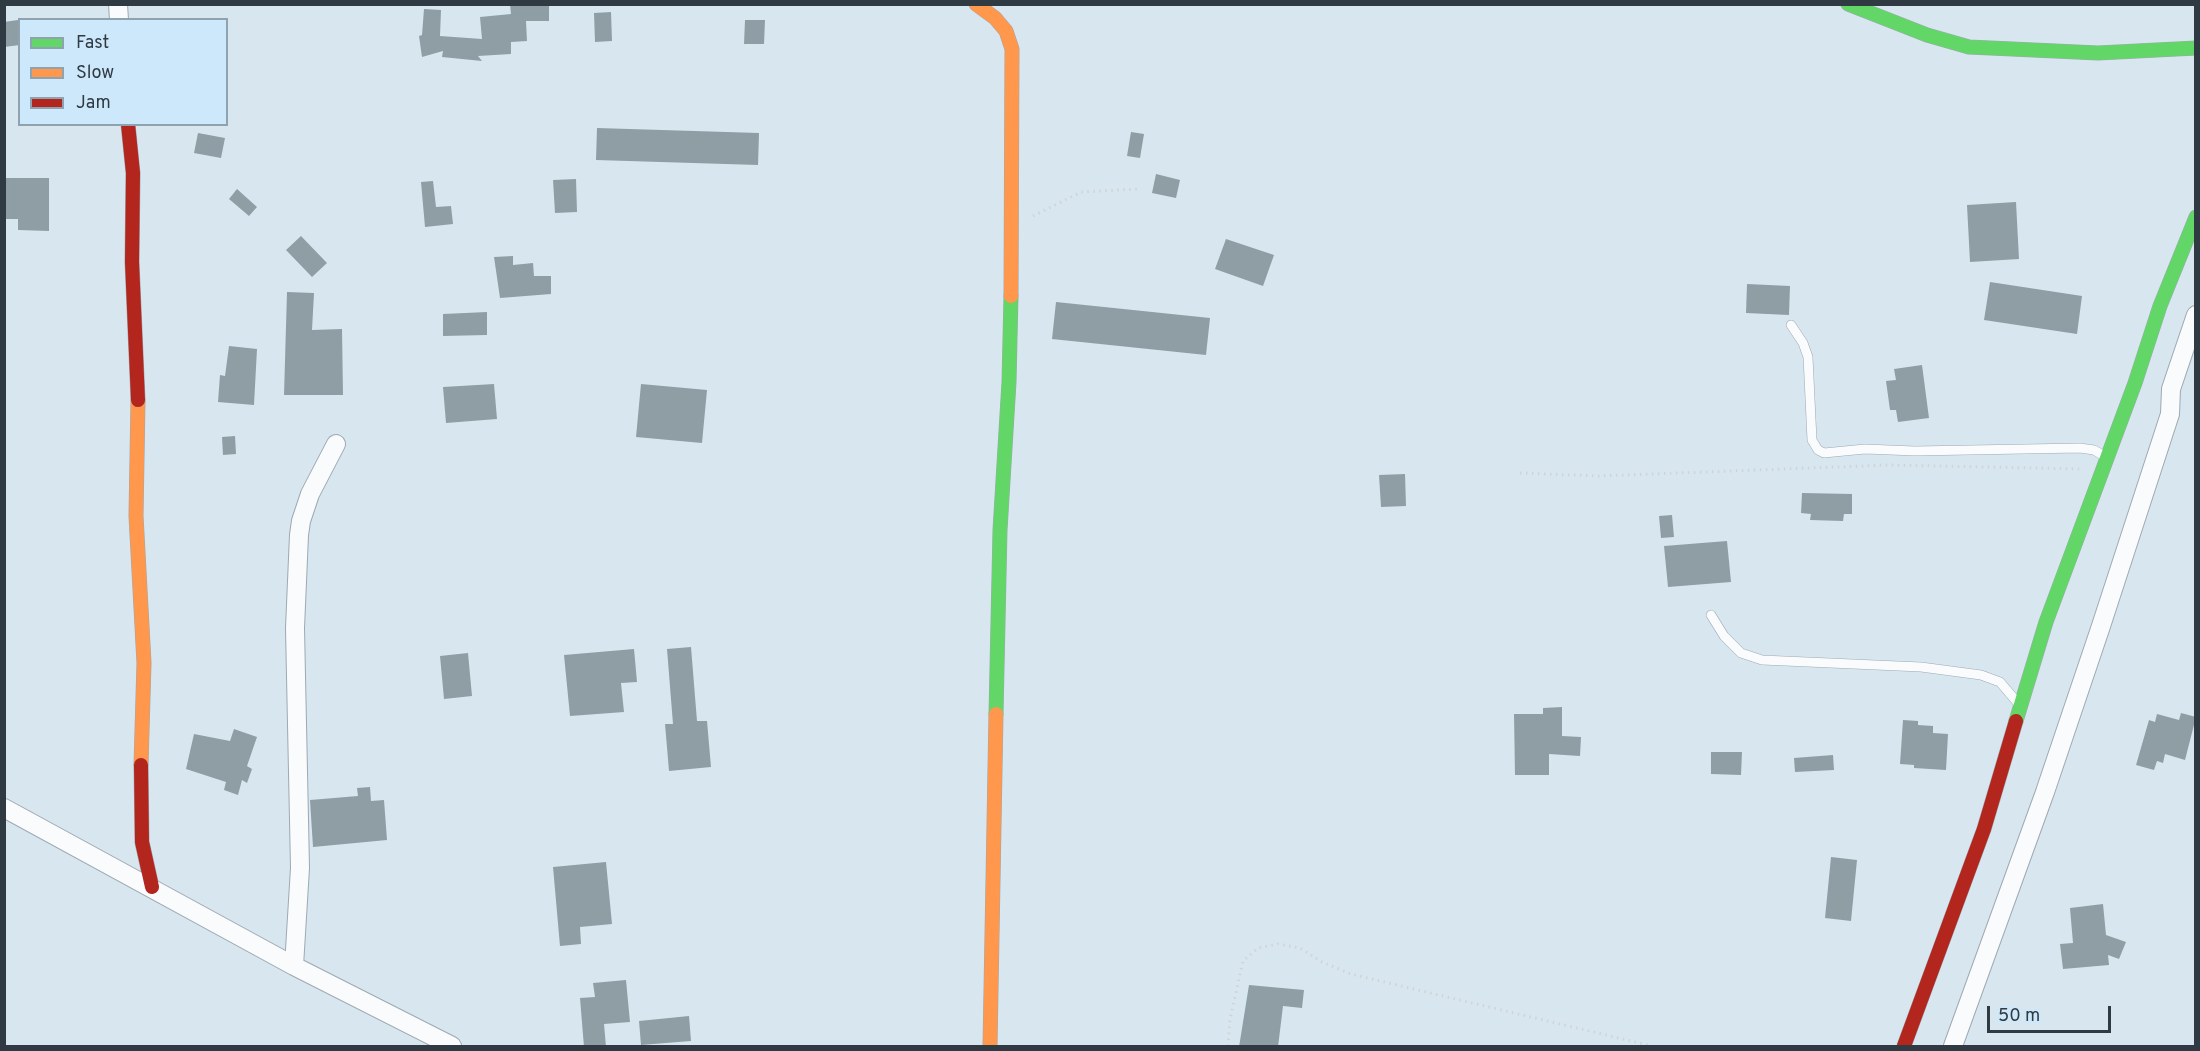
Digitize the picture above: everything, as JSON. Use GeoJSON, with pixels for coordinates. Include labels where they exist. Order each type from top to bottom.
{"type":"FeatureCollection","features":[{"type":"Feature","properties":{"kind":"street"},"geometry":{"type":"LineString","coordinates":[[976,4],[995,18],[1006,31],[1012,49],[1009,382],[1000,530],[990,1047]]}},
{"type":"Feature","properties":{"kind":"street"},"geometry":{"type":"LineString","coordinates":[[1848,4],[1927,35],[1969,47],[2098,53],[2196,48]]}},
{"type":"Feature","properties":{"kind":"street"},"geometry":{"type":"LineString","coordinates":[[128,126],[133,173],[132,262],[136,309],[138,416],[136,516],[144,663],[140,788],[142,842],[152,887]]}},
{"type":"Feature","properties":{"kind":"street"},"geometry":{"type":"LineString","coordinates":[[1905,1047],[1984,829],[2022,709],[2046,622],[2108,458],[2160,306],[2196,218]]}},
{"type":"Feature","properties":{"kind":"street"},"geometry":{"type":"LineString","coordinates":[[1953,1047],[2045,792],[2101,626],[2170,414],[2171,389],[2196,315]]}},
{"type":"Feature","properties":{"kind":"street"},"geometry":{"type":"LineString","coordinates":[[294,966],[300,868],[295,628],[299,535],[310,494],[336,444]]}},
{"type":"Feature","properties":{"kind":"street"},"geometry":{"type":"LineString","coordinates":[[4,808],[294,966],[452,1047]]}},
{"type":"Feature","properties":{"kind":"lane"},"geometry":{"type":"LineString","coordinates":[[1791,325],[1803,343],[1808,357],[1812,440],[1818,450],[1824,453],[1865,449],[1915,451],[2080,448],[2094,450],[2108,458]]}},
{"type":"Feature","properties":{"kind":"lane"},"geometry":{"type":"LineString","coordinates":[[1711,615],[1724,636],[1741,653],[1762,660],[1921,668],[1981,675],[2000,682],[2012,692],[2022,709]]}},
{"type":"Feature","properties":{"kind":"path"},"geometry":{"type":"LineString","coordinates":[[1012,227],[1081,192],[1138,189]]}},
{"type":"Feature","properties":{"kind":"path"},"geometry":{"type":"LineString","coordinates":[[1520,473],[1599,476],[1889,465],[2070,467],[2090,473],[2099,482]]}},
{"type":"Feature","properties":{"kind":"path"},"geometry":{"type":"LineString","coordinates":[[1228,1047],[1230,1019],[1243,961],[1258,948],[1278,944],[1300,948],[1322,962],[1351,974],[1652,1047]]}},
{"type":"Feature","properties":{"kind":"building"},"geometry":{"type":"Polygon","coordinates":[[[510,4],[549,4],[549,21],[526,21],[527,41],[511,42],[511,54],[478,56],[482,61],[442,57],[443,51],[422,57],[419,36],[422,35],[424,9],[441,10],[440,36],[482,39],[480,17],[511,14],[510,4]]]}},
{"type":"Feature","properties":{"kind":"building"},"geometry":{"type":"Polygon","coordinates":[[[611,12],[612,41],[595,42],[594,13],[611,12]]]}},
{"type":"Feature","properties":{"kind":"building"},"geometry":{"type":"Polygon","coordinates":[[[18,20],[18,45],[4,47],[4,22],[18,20]]]}},
{"type":"Feature","properties":{"kind":"building"},"geometry":{"type":"Polygon","coordinates":[[[745,20],[765,20],[764,44],[744,44],[745,20]]]}},
{"type":"Feature","properties":{"kind":"building"},"geometry":{"type":"Polygon","coordinates":[[[597,128],[759,133],[758,165],[596,160],[597,128]]]}},
{"type":"Feature","properties":{"kind":"building"},"geometry":{"type":"Polygon","coordinates":[[[1131,132],[1144,134],[1140,158],[1127,156],[1131,132]]]}},
{"type":"Feature","properties":{"kind":"building"},"geometry":{"type":"Polygon","coordinates":[[[198,133],[225,138],[221,158],[194,153],[198,133]]]}},
{"type":"Feature","properties":{"kind":"building"},"geometry":{"type":"Polygon","coordinates":[[[1156,174],[1180,180],[1176,198],[1152,193],[1156,174]]]}},
{"type":"Feature","properties":{"kind":"building"},"geometry":{"type":"Polygon","coordinates":[[[4,178],[49,178],[49,231],[18,230],[18,219],[4,219],[4,178]]]}},
{"type":"Feature","properties":{"kind":"building"},"geometry":{"type":"Polygon","coordinates":[[[576,179],[577,212],[555,213],[553,180],[576,179]]]}},
{"type":"Feature","properties":{"kind":"building"},"geometry":{"type":"Polygon","coordinates":[[[433,181],[436,207],[451,206],[453,224],[425,227],[421,182],[433,181]]]}},
{"type":"Feature","properties":{"kind":"building"},"geometry":{"type":"Polygon","coordinates":[[[237,189],[257,207],[249,216],[229,199],[237,189]]]}},
{"type":"Feature","properties":{"kind":"building"},"geometry":{"type":"Polygon","coordinates":[[[2016,202],[2019,259],[1970,262],[1967,205],[2016,202]]]}},
{"type":"Feature","properties":{"kind":"building"},"geometry":{"type":"Polygon","coordinates":[[[301,236],[327,263],[312,277],[286,250],[301,236]]]}},
{"type":"Feature","properties":{"kind":"building"},"geometry":{"type":"Polygon","coordinates":[[[1226,239],[1274,255],[1263,286],[1215,269],[1226,239]]]}},
{"type":"Feature","properties":{"kind":"building"},"geometry":{"type":"Polygon","coordinates":[[[513,256],[513,265],[533,263],[534,276],[551,276],[551,294],[500,298],[494,257],[513,256]]]}},
{"type":"Feature","properties":{"kind":"building"},"geometry":{"type":"Polygon","coordinates":[[[1990,282],[2082,296],[2077,334],[1984,320],[1990,282]]]}},
{"type":"Feature","properties":{"kind":"building"},"geometry":{"type":"Polygon","coordinates":[[[1747,284],[1790,286],[1789,315],[1746,313],[1747,284]]]}},
{"type":"Feature","properties":{"kind":"building"},"geometry":{"type":"Polygon","coordinates":[[[287,292],[314,293],[312,330],[342,329],[343,395],[284,395],[287,292]]]}},
{"type":"Feature","properties":{"kind":"building"},"geometry":{"type":"Polygon","coordinates":[[[1056,302],[1210,318],[1206,355],[1052,339],[1056,302]]]}},
{"type":"Feature","properties":{"kind":"building"},"geometry":{"type":"Polygon","coordinates":[[[487,312],[487,335],[443,336],[443,314],[487,312]]]}},
{"type":"Feature","properties":{"kind":"building"},"geometry":{"type":"Polygon","coordinates":[[[229,346],[257,349],[254,405],[218,402],[220,375],[225,376],[229,346]]]}},
{"type":"Feature","properties":{"kind":"building"},"geometry":{"type":"Polygon","coordinates":[[[1922,365],[1929,418],[1898,422],[1896,410],[1890,410],[1886,381],[1896,380],[1894,369],[1922,365]]]}},
{"type":"Feature","properties":{"kind":"building"},"geometry":{"type":"Polygon","coordinates":[[[494,384],[497,419],[446,423],[443,387],[494,384]]]}},
{"type":"Feature","properties":{"kind":"building"},"geometry":{"type":"Polygon","coordinates":[[[641,384],[707,390],[702,443],[636,437],[641,384]]]}},
{"type":"Feature","properties":{"kind":"building"},"geometry":{"type":"Polygon","coordinates":[[[235,436],[236,454],[223,455],[222,437],[235,436]]]}},
{"type":"Feature","properties":{"kind":"building"},"geometry":{"type":"Polygon","coordinates":[[[1405,474],[1406,506],[1381,507],[1379,475],[1405,474]]]}},
{"type":"Feature","properties":{"kind":"building"},"geometry":{"type":"Polygon","coordinates":[[[1802,493],[1852,494],[1852,514],[1844,514],[1843,521],[1810,520],[1811,514],[1801,513],[1802,493]]]}},
{"type":"Feature","properties":{"kind":"building"},"geometry":{"type":"Polygon","coordinates":[[[1672,515],[1674,537],[1661,538],[1659,516],[1672,515]]]}},
{"type":"Feature","properties":{"kind":"building"},"geometry":{"type":"Polygon","coordinates":[[[1727,541],[1731,582],[1668,587],[1664,546],[1727,541]]]}},
{"type":"Feature","properties":{"kind":"building"},"geometry":{"type":"Polygon","coordinates":[[[691,647],[697,721],[707,721],[711,767],[669,771],[665,724],[673,724],[667,649],[691,647]]]}},
{"type":"Feature","properties":{"kind":"building"},"geometry":{"type":"Polygon","coordinates":[[[634,649],[637,682],[621,683],[624,712],[570,716],[564,655],[634,649]]]}},
{"type":"Feature","properties":{"kind":"building"},"geometry":{"type":"Polygon","coordinates":[[[468,653],[472,696],[444,699],[440,656],[468,653]]]}},
{"type":"Feature","properties":{"kind":"building"},"geometry":{"type":"Polygon","coordinates":[[[1562,707],[1562,736],[1581,737],[1580,756],[1549,754],[1549,775],[1515,775],[1514,714],[1543,714],[1543,708],[1562,707]]]}},
{"type":"Feature","properties":{"kind":"building"},"geometry":{"type":"Polygon","coordinates":[[[2181,713],[2196,717],[2185,760],[2165,754],[2163,763],[2157,761],[2154,770],[2136,765],[2149,720],[2155,722],[2157,714],[2179,720],[2181,713]]]}},
{"type":"Feature","properties":{"kind":"building"},"geometry":{"type":"Polygon","coordinates":[[[1903,720],[1918,721],[1918,725],[1933,726],[1933,733],[1948,734],[1946,770],[1914,768],[1914,765],[1900,764],[1903,720]]]}},
{"type":"Feature","properties":{"kind":"building"},"geometry":{"type":"Polygon","coordinates":[[[234,729],[257,737],[247,766],[252,769],[247,783],[242,780],[238,795],[224,790],[226,782],[186,769],[194,734],[230,741],[234,729]]]}},
{"type":"Feature","properties":{"kind":"building"},"geometry":{"type":"Polygon","coordinates":[[[1711,752],[1742,752],[1741,775],[1711,774],[1711,752]]]}},
{"type":"Feature","properties":{"kind":"building"},"geometry":{"type":"Polygon","coordinates":[[[1833,755],[1834,770],[1795,772],[1794,758],[1833,755]]]}},
{"type":"Feature","properties":{"kind":"building"},"geometry":{"type":"Polygon","coordinates":[[[370,787],[371,801],[384,800],[387,840],[313,847],[310,800],[358,796],[357,788],[370,787]]]}},
{"type":"Feature","properties":{"kind":"building"},"geometry":{"type":"Polygon","coordinates":[[[1831,857],[1857,860],[1851,921],[1825,918],[1831,857]]]}},
{"type":"Feature","properties":{"kind":"building"},"geometry":{"type":"Polygon","coordinates":[[[606,862],[612,924],[580,927],[581,944],[560,946],[553,867],[606,862]]]}},
{"type":"Feature","properties":{"kind":"building"},"geometry":{"type":"Polygon","coordinates":[[[2103,904],[2106,935],[2126,942],[2119,959],[2108,955],[2109,965],[2063,969],[2060,944],[2073,943],[2070,908],[2103,904]]]}},
{"type":"Feature","properties":{"kind":"building"},"geometry":{"type":"Polygon","coordinates":[[[626,980],[630,1022],[604,1024],[606,1047],[584,1047],[580,998],[595,997],[593,983],[626,980]]]}},
{"type":"Feature","properties":{"kind":"building"},"geometry":{"type":"Polygon","coordinates":[[[1249,985],[1304,990],[1302,1008],[1283,1006],[1278,1047],[1239,1047],[1249,985]]]}},
{"type":"Feature","properties":{"kind":"building"},"geometry":{"type":"Polygon","coordinates":[[[689,1016],[691,1041],[641,1045],[639,1021],[689,1016]]]}},
{"type":"Feature","properties":{"kind":"traffic: fast"},"geometry":{"type":"LineString","coordinates":[[1848,4],[1927,35],[1969,47],[2098,53],[2196,48]]}},
{"type":"Feature","properties":{"kind":"traffic: fast"},"geometry":{"type":"LineString","coordinates":[[2016,721],[2046,622],[2135,383],[2160,306],[2196,217]]}},
{"type":"Feature","properties":{"kind":"traffic: fast"},"geometry":{"type":"LineString","coordinates":[[996,714],[1000,530],[1009,382],[1011,296]]}},
{"type":"Feature","properties":{"kind":"traffic: slow"},"geometry":{"type":"LineString","coordinates":[[976,4],[995,18],[1006,31],[1012,49],[1011,296]]}},
{"type":"Feature","properties":{"kind":"traffic: slow"},"geometry":{"type":"LineString","coordinates":[[138,400],[136,516],[144,663],[141,765]]}},
{"type":"Feature","properties":{"kind":"traffic: slow"},"geometry":{"type":"LineString","coordinates":[[990,1046],[996,714]]}},
{"type":"Feature","properties":{"kind":"traffic: jam"},"geometry":{"type":"LineString","coordinates":[[128,126],[133,173],[132,262],[138,400]]}},
{"type":"Feature","properties":{"kind":"traffic: jam"},"geometry":{"type":"LineString","coordinates":[[1904,1046],[1984,829],[2016,721]]}},
{"type":"Feature","properties":{"kind":"traffic: jam"},"geometry":{"type":"LineString","coordinates":[[141,765],[142,842],[152,887]]}}]}
